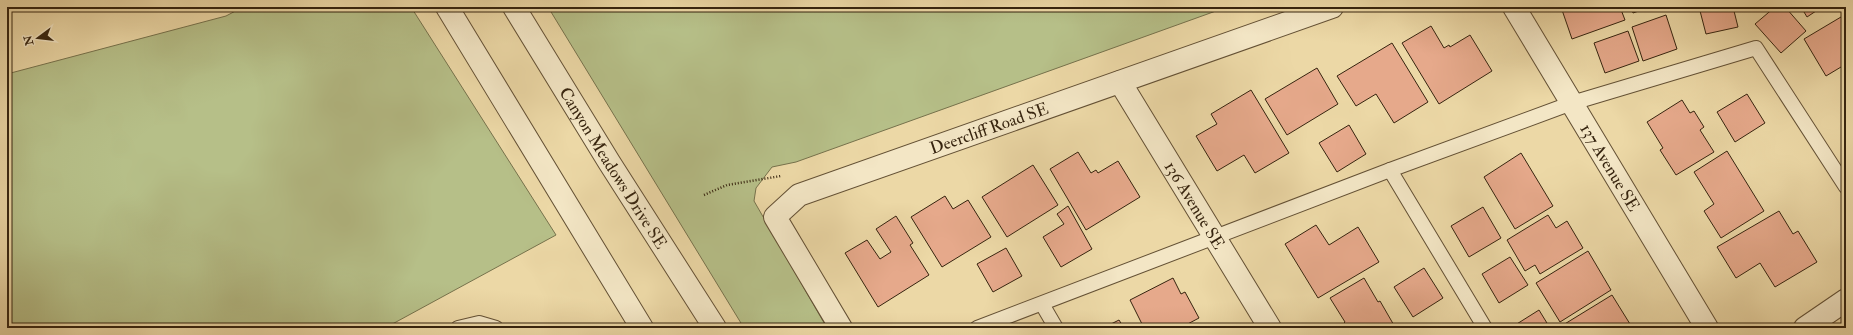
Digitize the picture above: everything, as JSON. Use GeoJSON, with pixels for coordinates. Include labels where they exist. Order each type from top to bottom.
{"type":"FeatureCollection","features":[{"type":"Feature","properties":{"kind":"street"},"geometry":{"type":"LineString","coordinates":[[447,7],[642,328]]}},
{"type":"Feature","properties":{"kind":"street","name":"Canyon Meadows Drive SE"},"geometry":{"type":"LineString","coordinates":[[514,7],[609,162],[714,328]]}},
{"type":"Feature","properties":{"kind":"street","name":"Deercliff Road SE"},"geometry":{"type":"LineString","coordinates":[[841,328],[775,217],[799,195],[1332,7]]}},
{"type":"Feature","properties":{"kind":"street","name":"137 Avenue SE"},"geometry":{"type":"LineString","coordinates":[[1514,7],[1707,328]]}},
{"type":"Feature","properties":{"kind":"street","name":"136 Avenue SE"},"geometry":{"type":"LineString","coordinates":[[1120,82],[1270,328]]}},
{"type":"Feature","properties":{"kind":"street"},"geometry":{"type":"LineString","coordinates":[[1805,328],[1846,300]]}},
{"type":"Feature","properties":{"kind":"lane"},"geometry":{"type":"LineString","coordinates":[[977,328],[1390,170],[1572,103],[1756,48],[1846,187]]}},
{"type":"Feature","properties":{"kind":"lane"},"geometry":{"type":"LineString","coordinates":[[1390,170],[1485,328]]}},
{"type":"Feature","properties":{"kind":"lane"},"geometry":{"type":"LineString","coordinates":[[1042,304],[1056,328]]}},
{"type":"Feature","properties":{"kind":"lane"},"geometry":{"type":"LineString","coordinates":[[458,328],[479,323],[496,328]]}},
{"type":"Feature","properties":{"kind":"path"},"geometry":{"type":"LineString","coordinates":[[704,195],[726,185],[780,176],[799,195]]}},
{"type":"Feature","properties":{"kind":"green space"},"geometry":{"type":"Polygon","coordinates":[[[243,7],[411,7],[556,235],[385,328],[7,328],[7,74],[226,16],[243,7]]]}},
{"type":"Feature","properties":{"kind":"green space"},"geometry":{"type":"Polygon","coordinates":[[[548,7],[1227,7],[796,162],[772,167],[756,188],[754,201],[827,328],[744,328],[548,7]]]}},
{"type":"Feature","properties":{"kind":"building"},"geometry":{"type":"Polygon","coordinates":[[[1561,7],[1620,7],[1625,20],[1572,39],[1561,7]]]}},
{"type":"Feature","properties":{"kind":"building"},"geometry":{"type":"Polygon","coordinates":[[[1631,7],[1650,7],[1633,13],[1631,7]]]}},
{"type":"Feature","properties":{"kind":"building"},"geometry":{"type":"Polygon","coordinates":[[[1699,7],[1733,7],[1738,27],[1706,34],[1699,7]]]}},
{"type":"Feature","properties":{"kind":"building"},"geometry":{"type":"Polygon","coordinates":[[[1775,7],[1779,7],[1783,11],[1786,8],[1806,31],[1781,53],[1755,24],[1775,7]]]}},
{"type":"Feature","properties":{"kind":"building"},"geometry":{"type":"Polygon","coordinates":[[[1801,7],[1822,7],[1807,17],[1801,7]]]}},
{"type":"Feature","properties":{"kind":"building"},"geometry":{"type":"Polygon","coordinates":[[[1846,14],[1846,64],[1826,76],[1804,39],[1846,14]]]}},
{"type":"Feature","properties":{"kind":"building"},"geometry":{"type":"Polygon","coordinates":[[[1666,15],[1677,49],[1643,61],[1632,27],[1666,15]]]}},
{"type":"Feature","properties":{"kind":"building"},"geometry":{"type":"Polygon","coordinates":[[[1431,26],[1444,48],[1449,45],[1450,47],[1470,35],[1492,71],[1439,104],[1402,43],[1431,26]]]}},
{"type":"Feature","properties":{"kind":"building"},"geometry":{"type":"Polygon","coordinates":[[[1628,31],[1639,61],[1605,73],[1594,43],[1628,31]]]}},
{"type":"Feature","properties":{"kind":"building"},"geometry":{"type":"Polygon","coordinates":[[[1392,43],[1428,102],[1394,123],[1376,94],[1356,106],[1337,76],[1392,43]]]}},
{"type":"Feature","properties":{"kind":"building"},"geometry":{"type":"Polygon","coordinates":[[[1317,68],[1338,104],[1287,135],[1265,99],[1317,68]]]}},
{"type":"Feature","properties":{"kind":"building"},"geometry":{"type":"Polygon","coordinates":[[[1251,90],[1289,153],[1255,173],[1244,155],[1217,171],[1196,136],[1217,124],[1211,114],[1251,90]]]}},
{"type":"Feature","properties":{"kind":"building"},"geometry":{"type":"Polygon","coordinates":[[[1747,94],[1765,123],[1735,142],[1717,112],[1747,94]]]}},
{"type":"Feature","properties":{"kind":"building"},"geometry":{"type":"Polygon","coordinates":[[[1682,100],[1690,113],[1694,111],[1704,127],[1700,130],[1714,152],[1676,175],[1660,150],[1663,148],[1647,122],[1682,100]]]}},
{"type":"Feature","properties":{"kind":"building"},"geometry":{"type":"Polygon","coordinates":[[[1349,125],[1366,154],[1337,172],[1319,143],[1349,125]]]}},
{"type":"Feature","properties":{"kind":"building"},"geometry":{"type":"Polygon","coordinates":[[[1727,151],[1764,211],[1721,238],[1704,211],[1714,204],[1694,172],[1727,151]]]}},
{"type":"Feature","properties":{"kind":"building"},"geometry":{"type":"Polygon","coordinates":[[[1078,152],[1091,173],[1096,170],[1098,173],[1118,161],[1140,197],[1086,230],[1050,169],[1078,152]]]}},
{"type":"Feature","properties":{"kind":"building"},"geometry":{"type":"Polygon","coordinates":[[[1521,153],[1553,206],[1515,229],[1484,177],[1521,153]]]}},
{"type":"Feature","properties":{"kind":"building"},"geometry":{"type":"Polygon","coordinates":[[[1033,165],[1058,205],[1007,237],[982,197],[1033,165]]]}},
{"type":"Feature","properties":{"kind":"building"},"geometry":{"type":"Polygon","coordinates":[[[945,196],[953,209],[968,200],[991,237],[942,267],[911,217],[945,196]]]}},
{"type":"Feature","properties":{"kind":"building"},"geometry":{"type":"Polygon","coordinates":[[[1068,206],[1092,249],[1061,267],[1043,237],[1064,224],[1057,214],[1068,206]]]}},
{"type":"Feature","properties":{"kind":"building"},"geometry":{"type":"Polygon","coordinates":[[[1483,207],[1501,238],[1469,257],[1451,226],[1483,207]]]}},
{"type":"Feature","properties":{"kind":"building"},"geometry":{"type":"Polygon","coordinates":[[[1779,211],[1793,234],[1798,231],[1817,262],[1775,287],[1760,263],[1736,278],[1717,247],[1779,211]]]}},
{"type":"Feature","properties":{"kind":"building"},"geometry":{"type":"Polygon","coordinates":[[[1548,215],[1556,228],[1567,221],[1583,248],[1540,274],[1535,265],[1525,271],[1507,240],[1548,215]]]}},
{"type":"Feature","properties":{"kind":"building"},"geometry":{"type":"Polygon","coordinates":[[[896,216],[913,243],[910,245],[929,275],[878,307],[845,253],[867,240],[880,259],[891,252],[876,229],[896,216]]]}},
{"type":"Feature","properties":{"kind":"building"},"geometry":{"type":"Polygon","coordinates":[[[1316,225],[1329,245],[1358,227],[1379,262],[1318,298],[1285,244],[1316,225]]]}},
{"type":"Feature","properties":{"kind":"building"},"geometry":{"type":"Polygon","coordinates":[[[1006,248],[1022,276],[993,292],[977,264],[1006,248]]]}},
{"type":"Feature","properties":{"kind":"building"},"geometry":{"type":"Polygon","coordinates":[[[1588,251],[1611,290],[1560,322],[1536,283],[1588,251]]]}},
{"type":"Feature","properties":{"kind":"building"},"geometry":{"type":"Polygon","coordinates":[[[1510,257],[1528,285],[1499,303],[1482,274],[1510,257]]]}},
{"type":"Feature","properties":{"kind":"building"},"geometry":{"type":"Polygon","coordinates":[[[1424,268],[1443,298],[1413,317],[1394,287],[1424,268]]]}},
{"type":"Feature","properties":{"kind":"building"},"geometry":{"type":"Polygon","coordinates":[[[1173,278],[1181,294],[1185,292],[1199,318],[1180,328],[1144,328],[1130,300],[1173,278]]]}},
{"type":"Feature","properties":{"kind":"building"},"geometry":{"type":"Polygon","coordinates":[[[1364,278],[1378,302],[1380,301],[1395,327],[1345,328],[1343,324],[1345,322],[1330,298],[1364,278]]]}},
{"type":"Feature","properties":{"kind":"building"},"geometry":{"type":"Polygon","coordinates":[[[1612,295],[1630,324],[1624,328],[1565,328],[1563,325],[1612,295]]]}},
{"type":"Feature","properties":{"kind":"building"},"geometry":{"type":"Polygon","coordinates":[[[1539,310],[1550,328],[1512,328],[1512,327],[1539,310]]]}},
{"type":"Feature","properties":{"kind":"building"},"geometry":{"type":"Polygon","coordinates":[[[1119,320],[1124,328],[1103,328],[1119,320]]]}}]}
